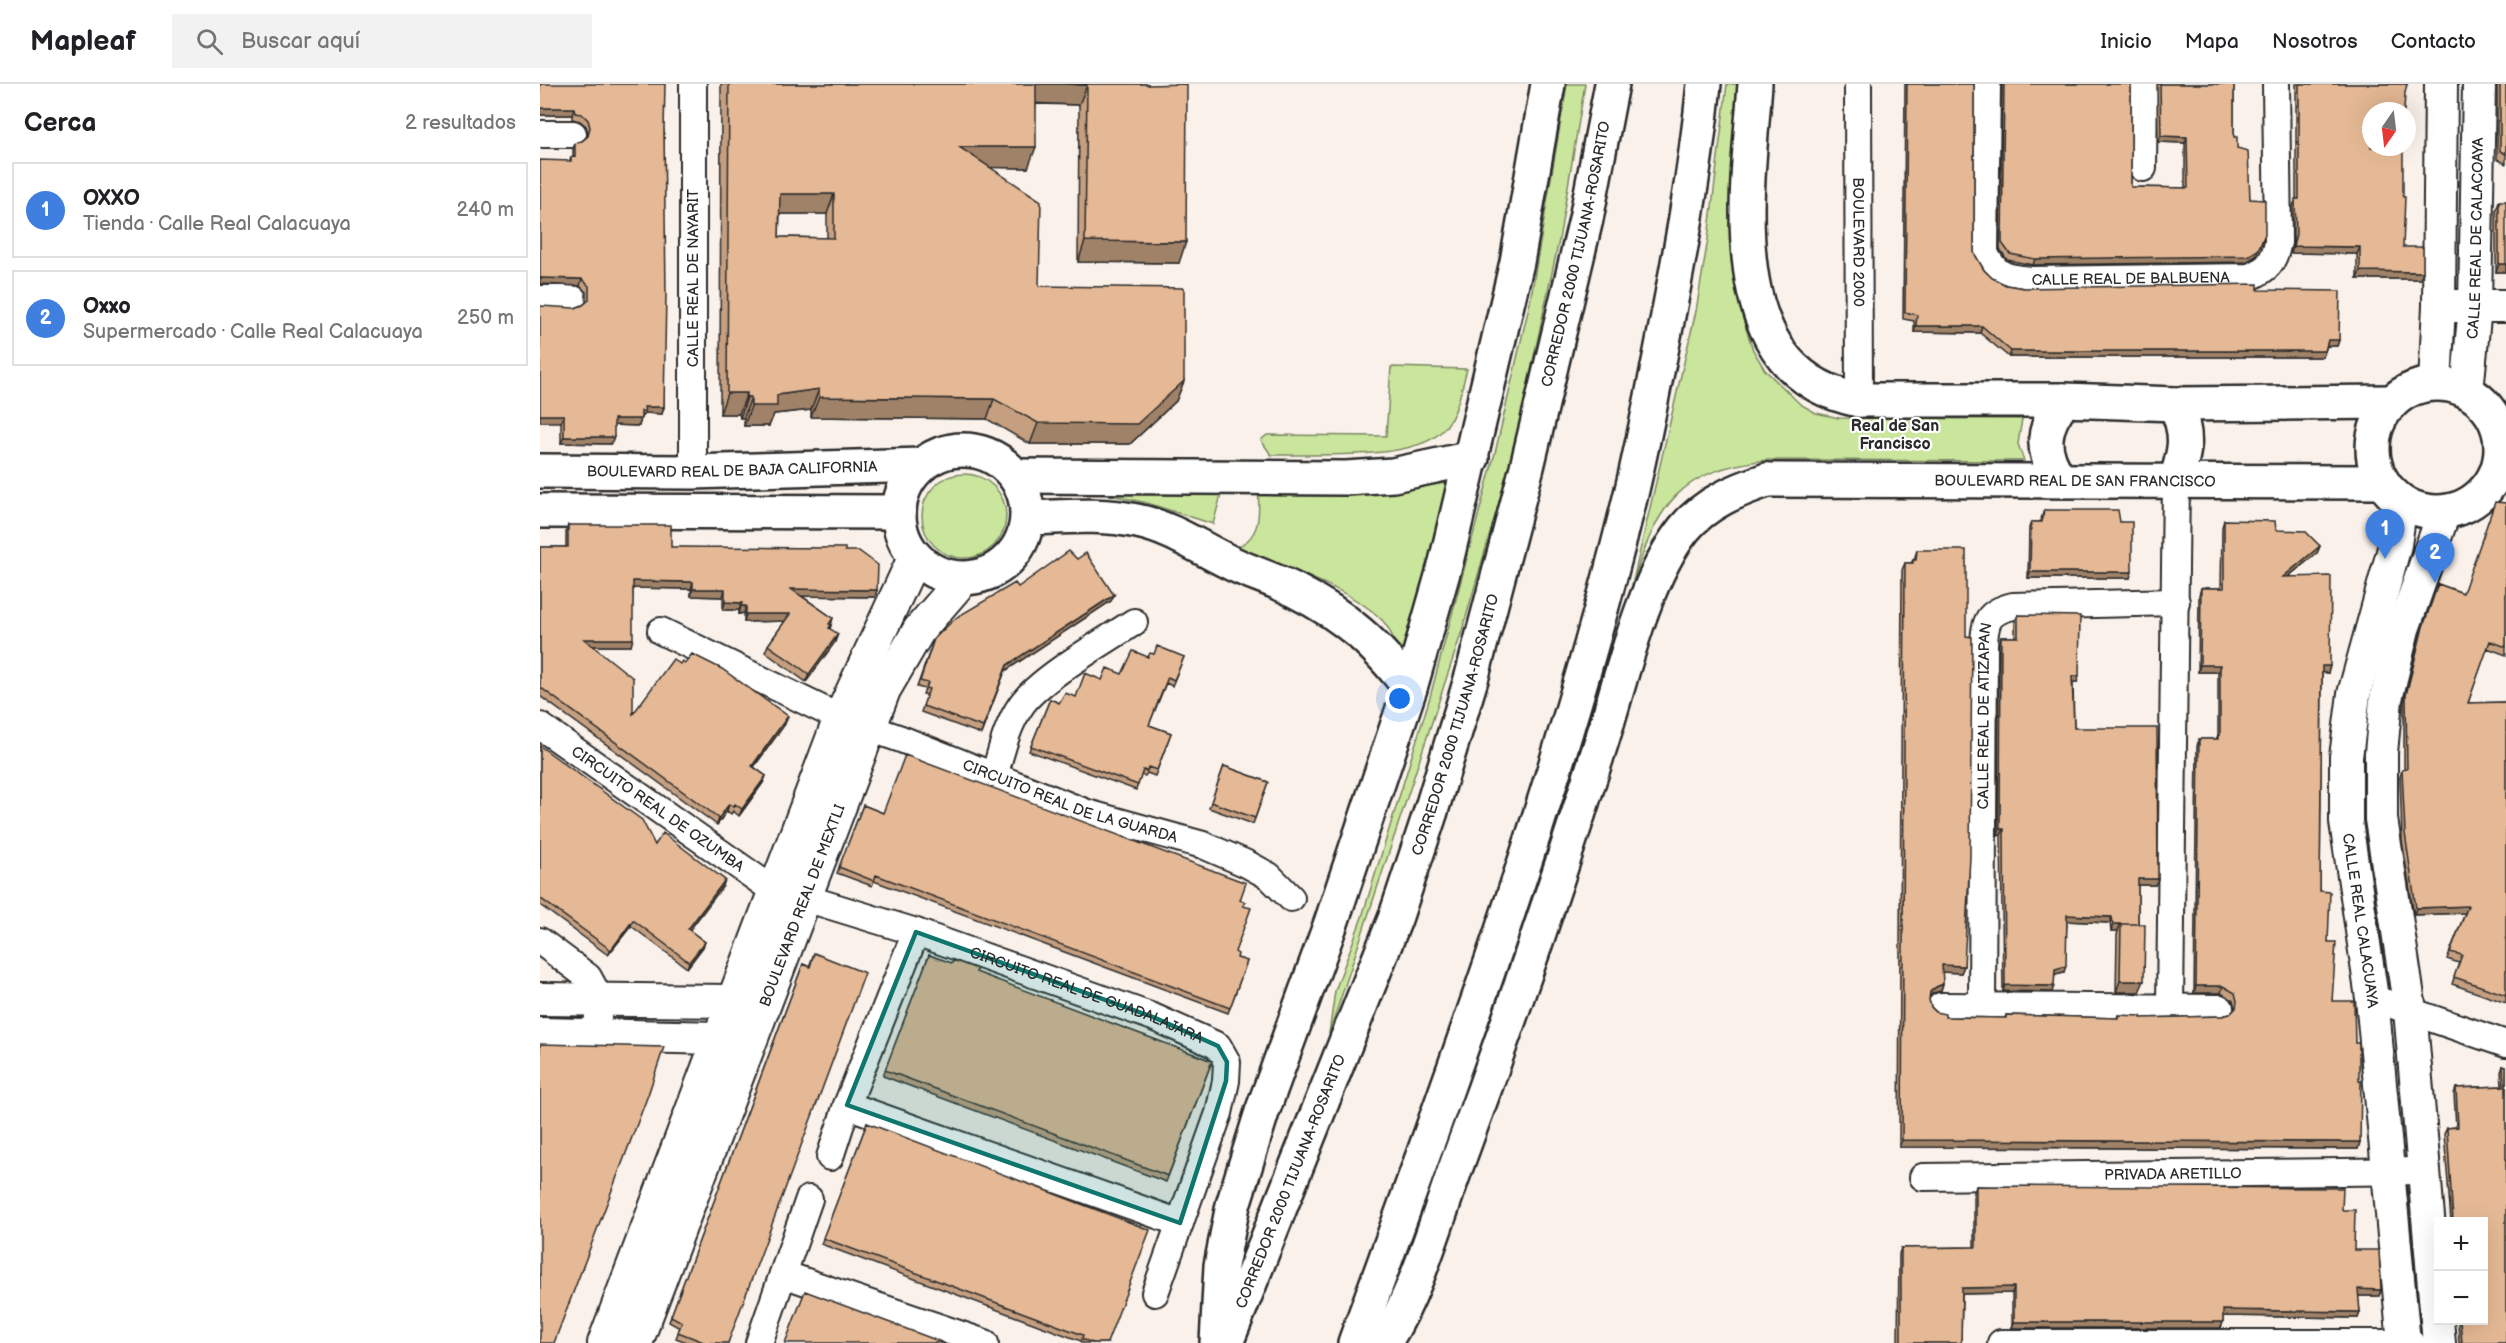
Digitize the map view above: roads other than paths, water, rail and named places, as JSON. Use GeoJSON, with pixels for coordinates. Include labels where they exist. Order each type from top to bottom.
{"type":"FeatureCollection","features":[{"type":"Feature","properties":{"kind":"main road"},"geometry":{"type":"LineString","coordinates":[[1217,1343],[1221,1266],[1233,1205],[1262,1112],[1331,923],[1410,688],[1446,562],[1517,262],[1548,84]]}},
{"type":"Feature","properties":{"kind":"main road","name":"CORREDOR 2000 TIJUANA-ROSARITO"},"geometry":{"type":"LineString","coordinates":[[1226,1343],[1395,919],[1431,811],[1472,675],[1527,467],[1586,219],[1612,84]]}},
{"type":"Feature","properties":{"kind":"main road"},"geometry":{"type":"LineString","coordinates":[[1355,1343],[1454,1070],[1532,841],[1595,634],[1626,515],[1684,233],[1704,84]]}},
{"type":"Feature","properties":{"kind":"main road"},"geometry":{"type":"LineString","coordinates":[[1755,84],[1747,225],[1749,271],[1756,304],[1781,353],[1798,372],[1814,385],[1836,395],[1859,400],[2064,400],[2175,404],[2392,402]]}},
{"type":"Feature","properties":{"kind":"main road"},"geometry":{"type":"LineString","coordinates":[[2435,384],[2451,386],[2488,407],[2498,429],[2501,447],[2499,485],[2462,507],[2444,512],[2421,511],[2391,492],[2373,462],[2372,440],[2379,419],[2392,402],[2412,389],[2435,384]]}},
{"type":"Feature","properties":{"kind":"main road"},"geometry":{"type":"LineString","coordinates":[[2060,480],[2045,450],[2047,431],[2053,414],[2064,400]]}},
{"type":"Feature","properties":{"kind":"main road"},"geometry":{"type":"LineString","coordinates":[[2175,404],[2183,422],[2185,438],[2183,459],[2176,480]]}},
{"type":"Feature","properties":{"kind":"main road"},"geometry":{"type":"LineString","coordinates":[[961,450],[981,452],[1000,461],[1016,476],[1025,496],[1028,518],[1022,541],[1008,560],[988,573],[964,578],[946,576],[930,568],[915,556],[900,528],[899,512],[902,494],[910,478],[922,465],[940,454],[961,450]]}},
{"type":"Feature","properties":{"kind":"main road"},"geometry":{"type":"LineString","coordinates":[[1016,476],[1346,478],[1393,475],[1472,458]]}},
{"type":"Feature","properties":{"kind":"main road","name":"BOULEVARD REAL DE BAJA CALIFORNIA"},"geometry":{"type":"LineString","coordinates":[[540,471],[693,472],[922,465]]}},
{"type":"Feature","properties":{"kind":"main road","name":"BOULEVARD REAL DE SAN FRANCISCO"},"geometry":{"type":"LineString","coordinates":[[1384,1343],[1408,1298],[1472,1124],[1567,851],[1646,599],[1665,556],[1685,528],[1709,507],[1737,490],[1767,480],[2176,480],[2391,492]]}},
{"type":"Feature","properties":{"kind":"main road"},"geometry":{"type":"LineString","coordinates":[[540,511],[899,512]]}},
{"type":"Feature","properties":{"kind":"main road"},"geometry":{"type":"LineString","coordinates":[[1028,518],[1096,516],[1137,520],[1167,531],[1234,564],[1295,590],[1341,617],[1365,635],[1410,688]]}},
{"type":"Feature","properties":{"kind":"street","name":"CALLE REAL DE NAYARIT"},"geometry":{"type":"LineString","coordinates":[[693,84],[693,472]]}},
{"type":"Feature","properties":{"kind":"street","name":"BOULEVARD 2000"},"geometry":{"type":"LineString","coordinates":[[1858,84],[1859,400]]}},
{"type":"Feature","properties":{"kind":"street","name":"CALLE REAL DE BALBUENA"},"geometry":{"type":"LineString","coordinates":[[1987,84],[1985,253],[1992,268],[2008,278],[2032,280],[2249,277],[2268,268],[2276,254],[2278,242],[2276,84]]}},
{"type":"Feature","properties":{"kind":"street"},"geometry":{"type":"LineString","coordinates":[[2143,168],[2144,84]]}},
{"type":"Feature","properties":{"kind":"street"},"geometry":{"type":"LineString","coordinates":[[2435,384],[2439,306],[2441,84]]}},
{"type":"Feature","properties":{"kind":"street","name":"CALLE REAL DE CALACOAYA"},"geometry":{"type":"LineString","coordinates":[[2479,84],[2475,306],[2488,407]]}},
{"type":"Feature","properties":{"kind":"street"},"geometry":{"type":"LineString","coordinates":[[540,134],[573,134]]}},
{"type":"Feature","properties":{"kind":"street"},"geometry":{"type":"LineString","coordinates":[[540,299],[573,299]]}},
{"type":"Feature","properties":{"kind":"street"},"geometry":{"type":"LineString","coordinates":[[2439,306],[2506,306]]}},
{"type":"Feature","properties":{"kind":"street"},"geometry":{"type":"LineString","coordinates":[[2170,1007],[2176,480]]}},
{"type":"Feature","properties":{"kind":"street","name":"CALLE REAL CALACUAYA"},"geometry":{"type":"LineString","coordinates":[[2391,492],[2395,545],[2354,694],[2346,757],[2346,822],[2372,998],[2404,1343]]}},
{"type":"Feature","properties":{"kind":"street"},"geometry":{"type":"LineString","coordinates":[[2439,1343],[2410,1010],[2380,819],[2380,753],[2386,699],[2403,629],[2444,512]]}},
{"type":"Feature","properties":{"kind":"street","name":"BOULEVARD REAL DE MEXTLI"},"geometry":{"type":"LineString","coordinates":[[790,895],[840,718],[915,556]]}},
{"type":"Feature","properties":{"kind":"street","name":"BOULEVARD REAL DE MEXTLI"},"geometry":{"type":"LineString","coordinates":[[604,1343],[656,1245],[790,895],[869,728],[884,690],[919,630],[964,578]]}},
{"type":"Feature","properties":{"kind":"street","name":"CALLE REAL DE ATIZAPAN"},"geometry":{"type":"LineString","coordinates":[[1982,1006],[1984,630],[1990,616],[1999,610],[2013,606],[2176,602]]}},
{"type":"Feature","properties":{"kind":"street"},"geometry":{"type":"LineString","coordinates":[[994,777],[1009,728],[1023,703],[1042,684],[1134,622]]}},
{"type":"Feature","properties":{"kind":"street","name":"CIRCUITO REAL DE LA GUARDA"},"geometry":{"type":"LineString","coordinates":[[661,631],[840,718],[1087,813],[1203,845],[1269,876],[1292,898]]}},
{"type":"Feature","properties":{"kind":"street","name":"CIRCUITO REAL DE OZUMBA"},"geometry":{"type":"LineString","coordinates":[[540,726],[790,895]]}},
{"type":"Feature","properties":{"kind":"street","name":"CIRCUITO REAL DE GUADALAJARA"},"geometry":{"type":"LineString","coordinates":[[790,895],[916,932],[1154,1017],[1218,1046],[1227,1062],[1219,1113],[1155,1293]]}},
{"type":"Feature","properties":{"kind":"street"},"geometry":{"type":"LineString","coordinates":[[830,1157],[847,1105],[916,932]]}},
{"type":"Feature","properties":{"kind":"street"},"geometry":{"type":"LineString","coordinates":[[540,941],[588,977],[600,999],[596,1034]]}},
{"type":"Feature","properties":{"kind":"street"},"geometry":{"type":"LineString","coordinates":[[2372,998],[2506,1044]]}},
{"type":"Feature","properties":{"kind":"street"},"geometry":{"type":"LineString","coordinates":[[540,999],[600,999],[746,1007]]}},
{"type":"Feature","properties":{"kind":"street"},"geometry":{"type":"LineString","coordinates":[[1941,1006],[2220,1008]]}},
{"type":"Feature","properties":{"kind":"street"},"geometry":{"type":"LineString","coordinates":[[540,1034],[596,1034],[733,1044]]}},
{"type":"Feature","properties":{"kind":"street"},"geometry":{"type":"LineString","coordinates":[[847,1105],[1180,1223]]}},
{"type":"Feature","properties":{"kind":"street","name":"PRIVADA ARETILLO"},"geometry":{"type":"LineString","coordinates":[[1923,1177],[2424,1171]]}},
{"type":"Feature","properties":{"kind":"street"},"geometry":{"type":"LineString","coordinates":[[759,1343],[809,1198]]}},
{"type":"Feature","properties":{"kind":"street","name":"BOULEVARD REAL DE MEXTLI"},"geometry":{"type":"LineString","coordinates":[[636,1343],[656,1245]]}},
{"type":"Feature","properties":{"kind":"street"},"geometry":{"type":"LineString","coordinates":[[783,1274],[985,1343]]}},
{"type":"Feature","properties":{"kind":"street"},"geometry":{"type":"LineString","coordinates":[[2001,1343],[2411,1343]]}},
{"type":"Feature","properties":{"kind":"place","name":"OXXO"},"geometry":{"type":"Point","coordinates":[2385,559]}},
{"type":"Feature","properties":{"kind":"place","name":"Oxxo"},"geometry":{"type":"Point","coordinates":[2435,583]}},
{"type":"Feature","properties":{"kind":"district","name":"Real de San Francisco"},"geometry":{"type":"Point","coordinates":[1895,435]}}]}
